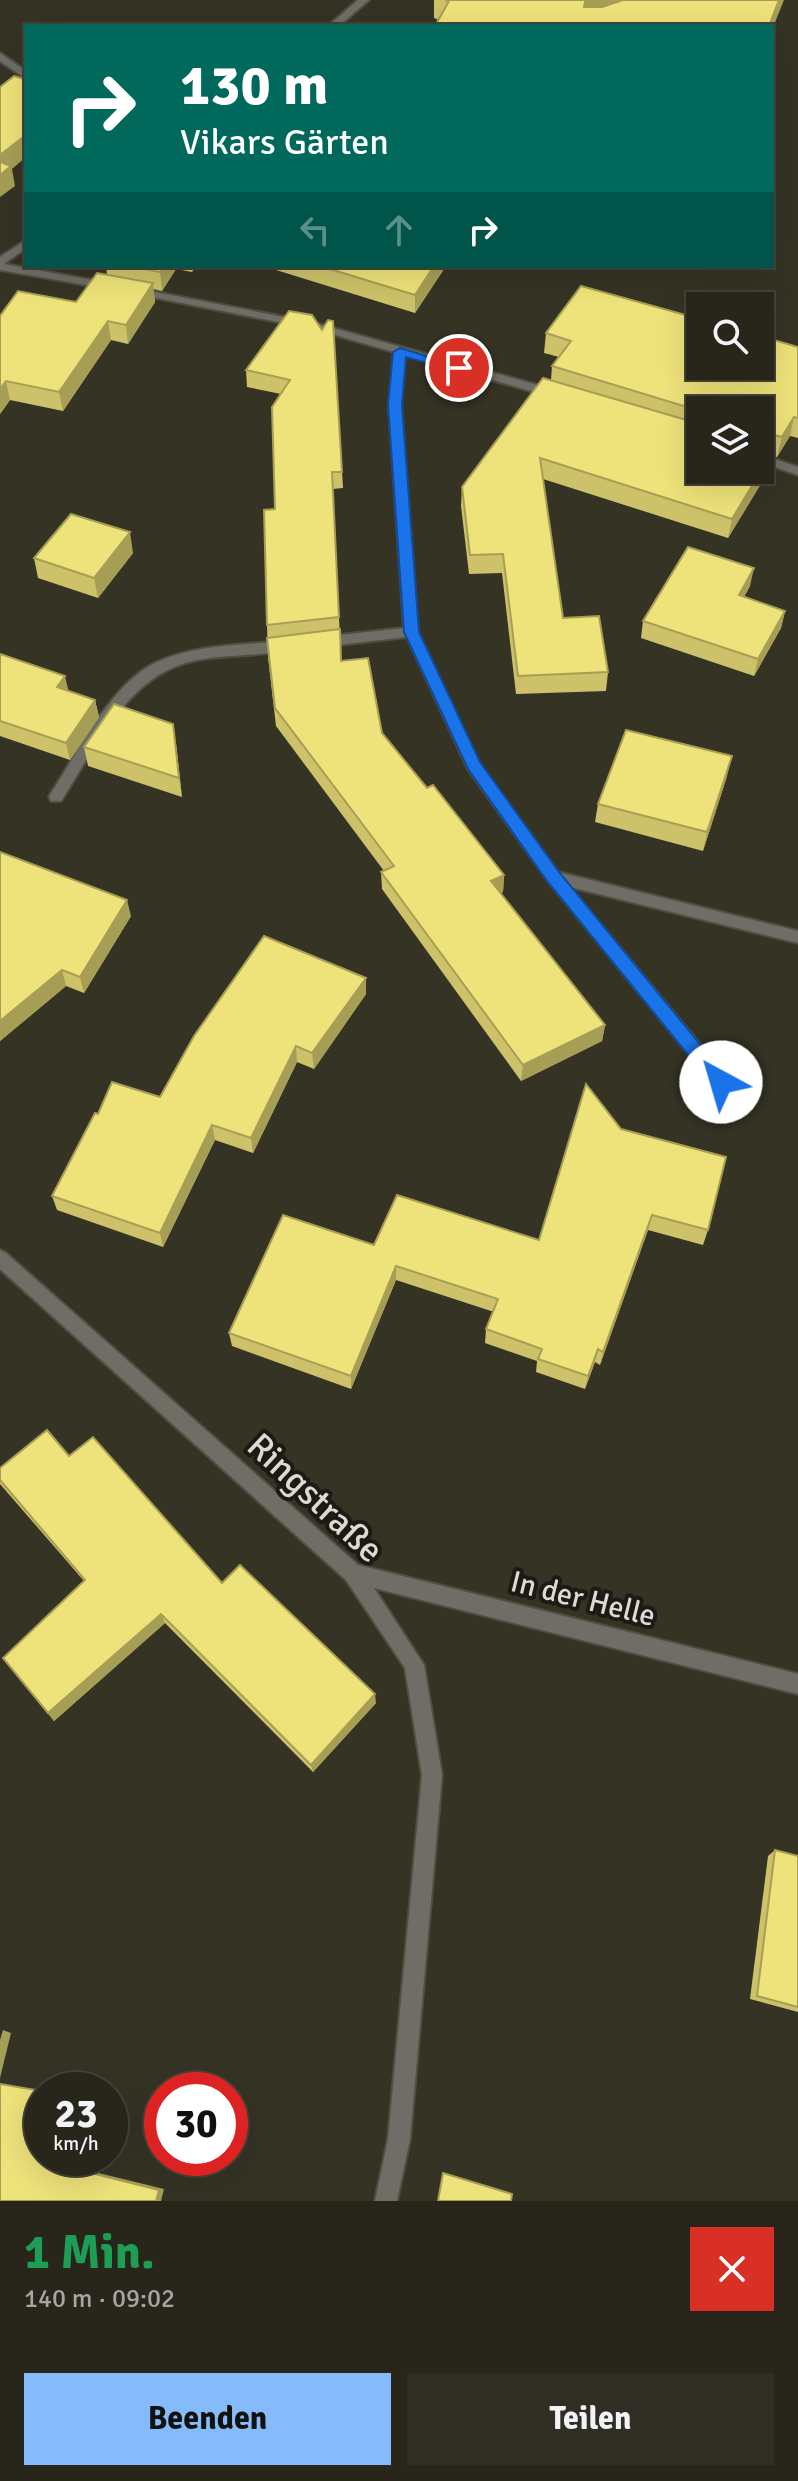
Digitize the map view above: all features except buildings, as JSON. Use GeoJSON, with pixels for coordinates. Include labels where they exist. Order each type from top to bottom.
{"type":"FeatureCollection","features":[{"type":"Feature","properties":{"kind":"street"},"geometry":{"type":"LineString","coordinates":[[335,24],[364,0]]}},
{"type":"Feature","properties":{"kind":"street"},"geometry":{"type":"LineString","coordinates":[[0,56],[24,74]]}},
{"type":"Feature","properties":{"kind":"street"},"geometry":{"type":"LineString","coordinates":[[0,265],[24,245]]}},
{"type":"Feature","properties":{"kind":"street"},"geometry":{"type":"LineString","coordinates":[[0,265],[315,326],[563,396]]}},
{"type":"Feature","properties":{"kind":"street"},"geometry":{"type":"LineString","coordinates":[[400,352],[395,405],[411,632],[473,765],[553,877],[721,1082]]}},
{"type":"Feature","properties":{"kind":"street"},"geometry":{"type":"LineString","coordinates":[[774,463],[798,471]]}},
{"type":"Feature","properties":{"kind":"street"},"geometry":{"type":"LineString","coordinates":[[56,797],[117,707],[157,667],[199,657],[411,632]]}},
{"type":"Feature","properties":{"kind":"street"},"geometry":{"type":"LineString","coordinates":[[553,877],[798,937]]}},
{"type":"Feature","properties":{"kind":"street","name":"Ringstraße"},"geometry":{"type":"LineString","coordinates":[[0,1258],[353,1573],[414,1665],[432,1775],[399,2139],[386,2201]]}},
{"type":"Feature","properties":{"kind":"street","name":"In der Helle"},"geometry":{"type":"LineString","coordinates":[[353,1573],[798,1684]]}},
{"type":"Feature","properties":{"kind":"route"},"geometry":{"type":"LineString","coordinates":[[459,368],[400,352],[395,405],[411,632],[473,765],[553,877],[721,1082]]}}]}
